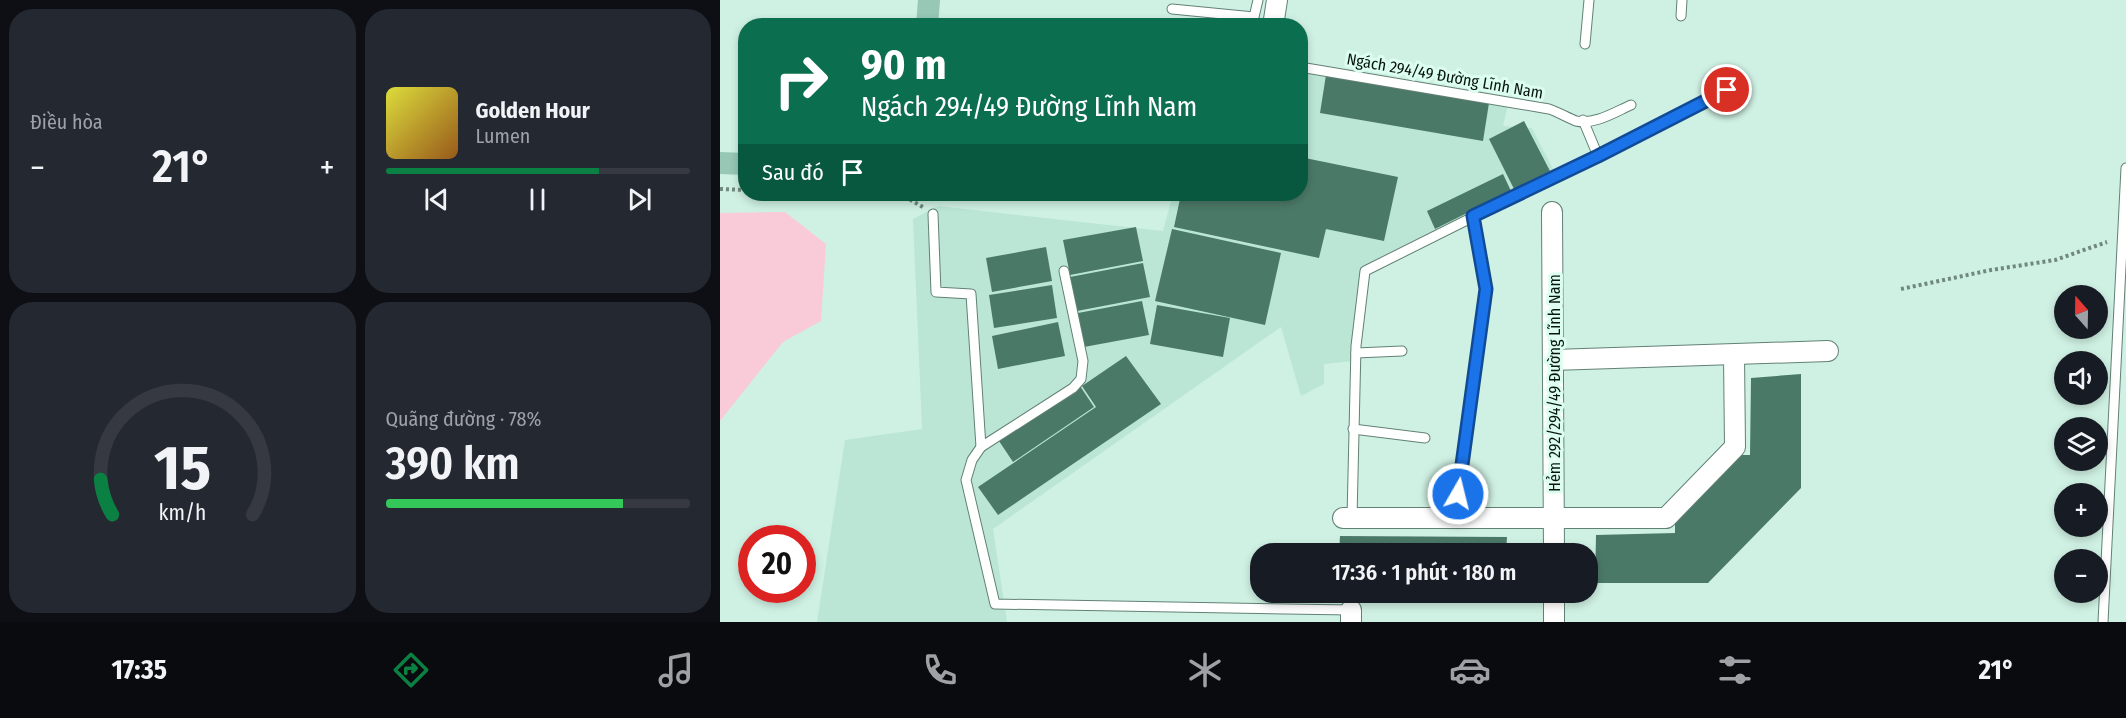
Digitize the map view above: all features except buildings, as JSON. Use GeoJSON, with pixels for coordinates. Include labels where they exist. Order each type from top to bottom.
{"type":"FeatureCollection","features":[{"type":"Feature","properties":{"kind":"street"},"geometry":{"type":"LineString","coordinates":[[1274,18],[1277,0]]}},
{"type":"Feature","properties":{"kind":"street","name":"Hẻm 292/294/49 Đường Lĩnh Nam"},"geometry":{"type":"LineString","coordinates":[[1552,212],[1554,543]]}},
{"type":"Feature","properties":{"kind":"street"},"geometry":{"type":"LineString","coordinates":[[1553,360],[1828,351]]}},
{"type":"Feature","properties":{"kind":"street"},"geometry":{"type":"LineString","coordinates":[[1347,518],[1666,518],[1735,447],[1734,355]]}},
{"type":"Feature","properties":{"kind":"street"},"geometry":{"type":"LineString","coordinates":[[1554,603],[1554,622]]}},
{"type":"Feature","properties":{"kind":"lane"},"geometry":{"type":"LineString","coordinates":[[1172,9],[1254,17],[1258,0]]}},
{"type":"Feature","properties":{"kind":"lane"},"geometry":{"type":"LineString","coordinates":[[1584,44],[1589,0]]}},
{"type":"Feature","properties":{"kind":"lane"},"geometry":{"type":"LineString","coordinates":[[1681,16],[1682,0]]}},
{"type":"Feature","properties":{"kind":"lane","name":"Ngách 294/49 Đường Lĩnh Nam"},"geometry":{"type":"LineString","coordinates":[[1308,68],[1549,109],[1567,115],[1574,121],[1601,119],[1631,105]]}},
{"type":"Feature","properties":{"kind":"lane"},"geometry":{"type":"LineString","coordinates":[[1347,518],[1356,353],[1365,271],[1727,90]]}},
{"type":"Feature","properties":{"kind":"lane"},"geometry":{"type":"LineString","coordinates":[[1582,120],[1598,156]]}},
{"type":"Feature","properties":{"kind":"lane"},"geometry":{"type":"LineString","coordinates":[[2103,619],[2126,168]]}},
{"type":"Feature","properties":{"kind":"lane"},"geometry":{"type":"LineString","coordinates":[[933,214],[936,292],[971,294],[981,447]]}},
{"type":"Feature","properties":{"kind":"lane"},"geometry":{"type":"LineString","coordinates":[[1455,517],[1486,289],[1473,216]]}},
{"type":"Feature","properties":{"kind":"lane"},"geometry":{"type":"LineString","coordinates":[[1064,271],[1083,361],[1081,379],[1073,388],[981,447],[972,460],[966,480],[995,604],[1351,616]]}},
{"type":"Feature","properties":{"kind":"lane"},"geometry":{"type":"LineString","coordinates":[[1356,353],[1402,351]]}},
{"type":"Feature","properties":{"kind":"lane"},"geometry":{"type":"LineString","coordinates":[[1353,429],[1425,438]]}},
{"type":"Feature","properties":{"kind":"path"},"geometry":{"type":"LineString","coordinates":[[720,189],[738,190]]}},
{"type":"Feature","properties":{"kind":"path"},"geometry":{"type":"LineString","coordinates":[[912,201],[933,214]]}},
{"type":"Feature","properties":{"kind":"path"},"geometry":{"type":"LineString","coordinates":[[1901,288],[2055,260],[2122,237]]}},
{"type":"Feature","properties":{"kind":"shaded area"},"geometry":{"type":"Polygon","coordinates":[[[1308,71],[1508,105],[1503,126],[1532,128],[1555,173],[1362,268],[1353,361],[1324,364],[1324,384],[1301,396],[1281,327],[993,529],[1007,622],[817,622],[845,440],[922,429],[913,219],[938,206],[1163,231],[1171,201],[1308,201],[1308,71]]]}},
{"type":"Feature","properties":{"kind":"shaded area"},"geometry":{"type":"Polygon","coordinates":[[[785,212],[826,244],[821,321],[783,342],[720,421],[720,213],[785,212]]]}},
{"type":"Feature","properties":{"kind":"waterway"},"geometry":{"type":"LineString","coordinates":[[928,18],[929,0]]}},
{"type":"Feature","properties":{"kind":"waterway"},"geometry":{"type":"LineString","coordinates":[[720,163],[738,164]]}},
{"type":"Feature","properties":{"kind":"route"},"geometry":{"type":"LineString","coordinates":[[1458,494],[1486,289],[1473,216],[1727,90]]}}]}
